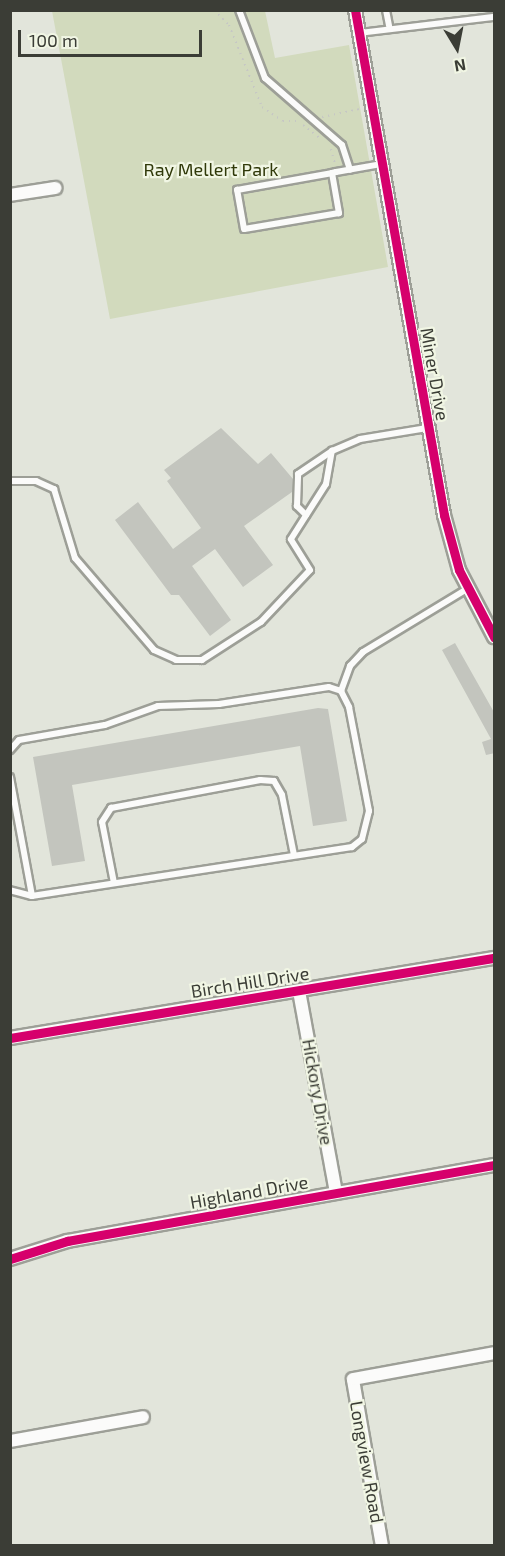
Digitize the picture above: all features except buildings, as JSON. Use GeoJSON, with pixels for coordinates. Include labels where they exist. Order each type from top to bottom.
{"type":"FeatureCollection","features":[{"type":"Feature","properties":{"kind":"street","name":"Miner Drive"},"geometry":{"type":"LineString","coordinates":[[355,10],[427,428],[450,543],[467,589],[495,637]]}},
{"type":"Feature","properties":{"kind":"street"},"geometry":{"type":"LineString","coordinates":[[10,195],[55,188]]}},
{"type":"Feature","properties":{"kind":"street","name":"Birch Hill Drive"},"geometry":{"type":"LineString","coordinates":[[10,1038],[495,958]]}},
{"type":"Feature","properties":{"kind":"street","name":"Hickory Drive"},"geometry":{"type":"LineString","coordinates":[[299,991],[336,1193]]}},
{"type":"Feature","properties":{"kind":"street","name":"Highland Drive"},"geometry":{"type":"LineString","coordinates":[[10,1259],[67,1241],[495,1165]]}},
{"type":"Feature","properties":{"kind":"street","name":"Longview Road"},"geometry":{"type":"LineString","coordinates":[[382,1545],[353,1379],[495,1353]]}},
{"type":"Feature","properties":{"kind":"street"},"geometry":{"type":"LineString","coordinates":[[10,1440],[142,1417]]}},
{"type":"Feature","properties":{"kind":"lane"},"geometry":{"type":"LineString","coordinates":[[239,10],[265,78],[342,145],[350,170]]}},
{"type":"Feature","properties":{"kind":"lane"},"geometry":{"type":"LineString","coordinates":[[386,10],[389,26]]}},
{"type":"Feature","properties":{"kind":"lane"},"geometry":{"type":"LineString","coordinates":[[359,33],[389,26],[495,17]]}},
{"type":"Feature","properties":{"kind":"lane"},"geometry":{"type":"LineString","coordinates":[[334,173],[339,213],[244,229],[237,190],[382,164]]}},
{"type":"Feature","properties":{"kind":"lane"},"geometry":{"type":"LineString","coordinates":[[306,515],[297,506],[298,474],[332,451],[360,439],[427,428]]}},
{"type":"Feature","properties":{"kind":"lane"},"geometry":{"type":"LineString","coordinates":[[10,481],[36,481],[54,489],[75,558],[154,650],[176,660],[202,660],[225,649],[261,622],[310,570],[291,539],[326,484],[332,451]]}},
{"type":"Feature","properties":{"kind":"lane"},"geometry":{"type":"LineString","coordinates":[[10,890],[32,896],[351,847],[368,827],[351,718],[341,692],[350,666],[363,652],[467,589]]}},
{"type":"Feature","properties":{"kind":"lane"},"geometry":{"type":"LineString","coordinates":[[10,750],[19,740],[105,725],[158,706],[219,704],[329,687],[341,692]]}},
{"type":"Feature","properties":{"kind":"lane"},"geometry":{"type":"LineString","coordinates":[[10,777],[32,896]]}},
{"type":"Feature","properties":{"kind":"lane"},"geometry":{"type":"LineString","coordinates":[[114,883],[102,822],[111,808],[260,780],[274,781],[282,795],[294,855]]}},
{"type":"Feature","properties":{"kind":"path"},"geometry":{"type":"LineString","coordinates":[[302,120],[309,135],[330,147],[334,173]]}},
{"type":"Feature","properties":{"kind":"green space","name":"Ray Mellert Park"},"geometry":{"type":"Polygon","coordinates":[[[52,11],[265,11],[275,58],[349,45],[388,267],[110,319],[52,11]]]}},
{"type":"Feature","properties":{"kind":"cycle path"},"geometry":{"type":"LineString","coordinates":[[355,10],[444,515],[459,570],[494,637]]}},
{"type":"Feature","properties":{"kind":"cycle path"},"geometry":{"type":"LineString","coordinates":[[10,1038],[494,958]]}},
{"type":"Feature","properties":{"kind":"cycle path"},"geometry":{"type":"LineString","coordinates":[[10,1259],[67,1241],[494,1165]]}}]}
